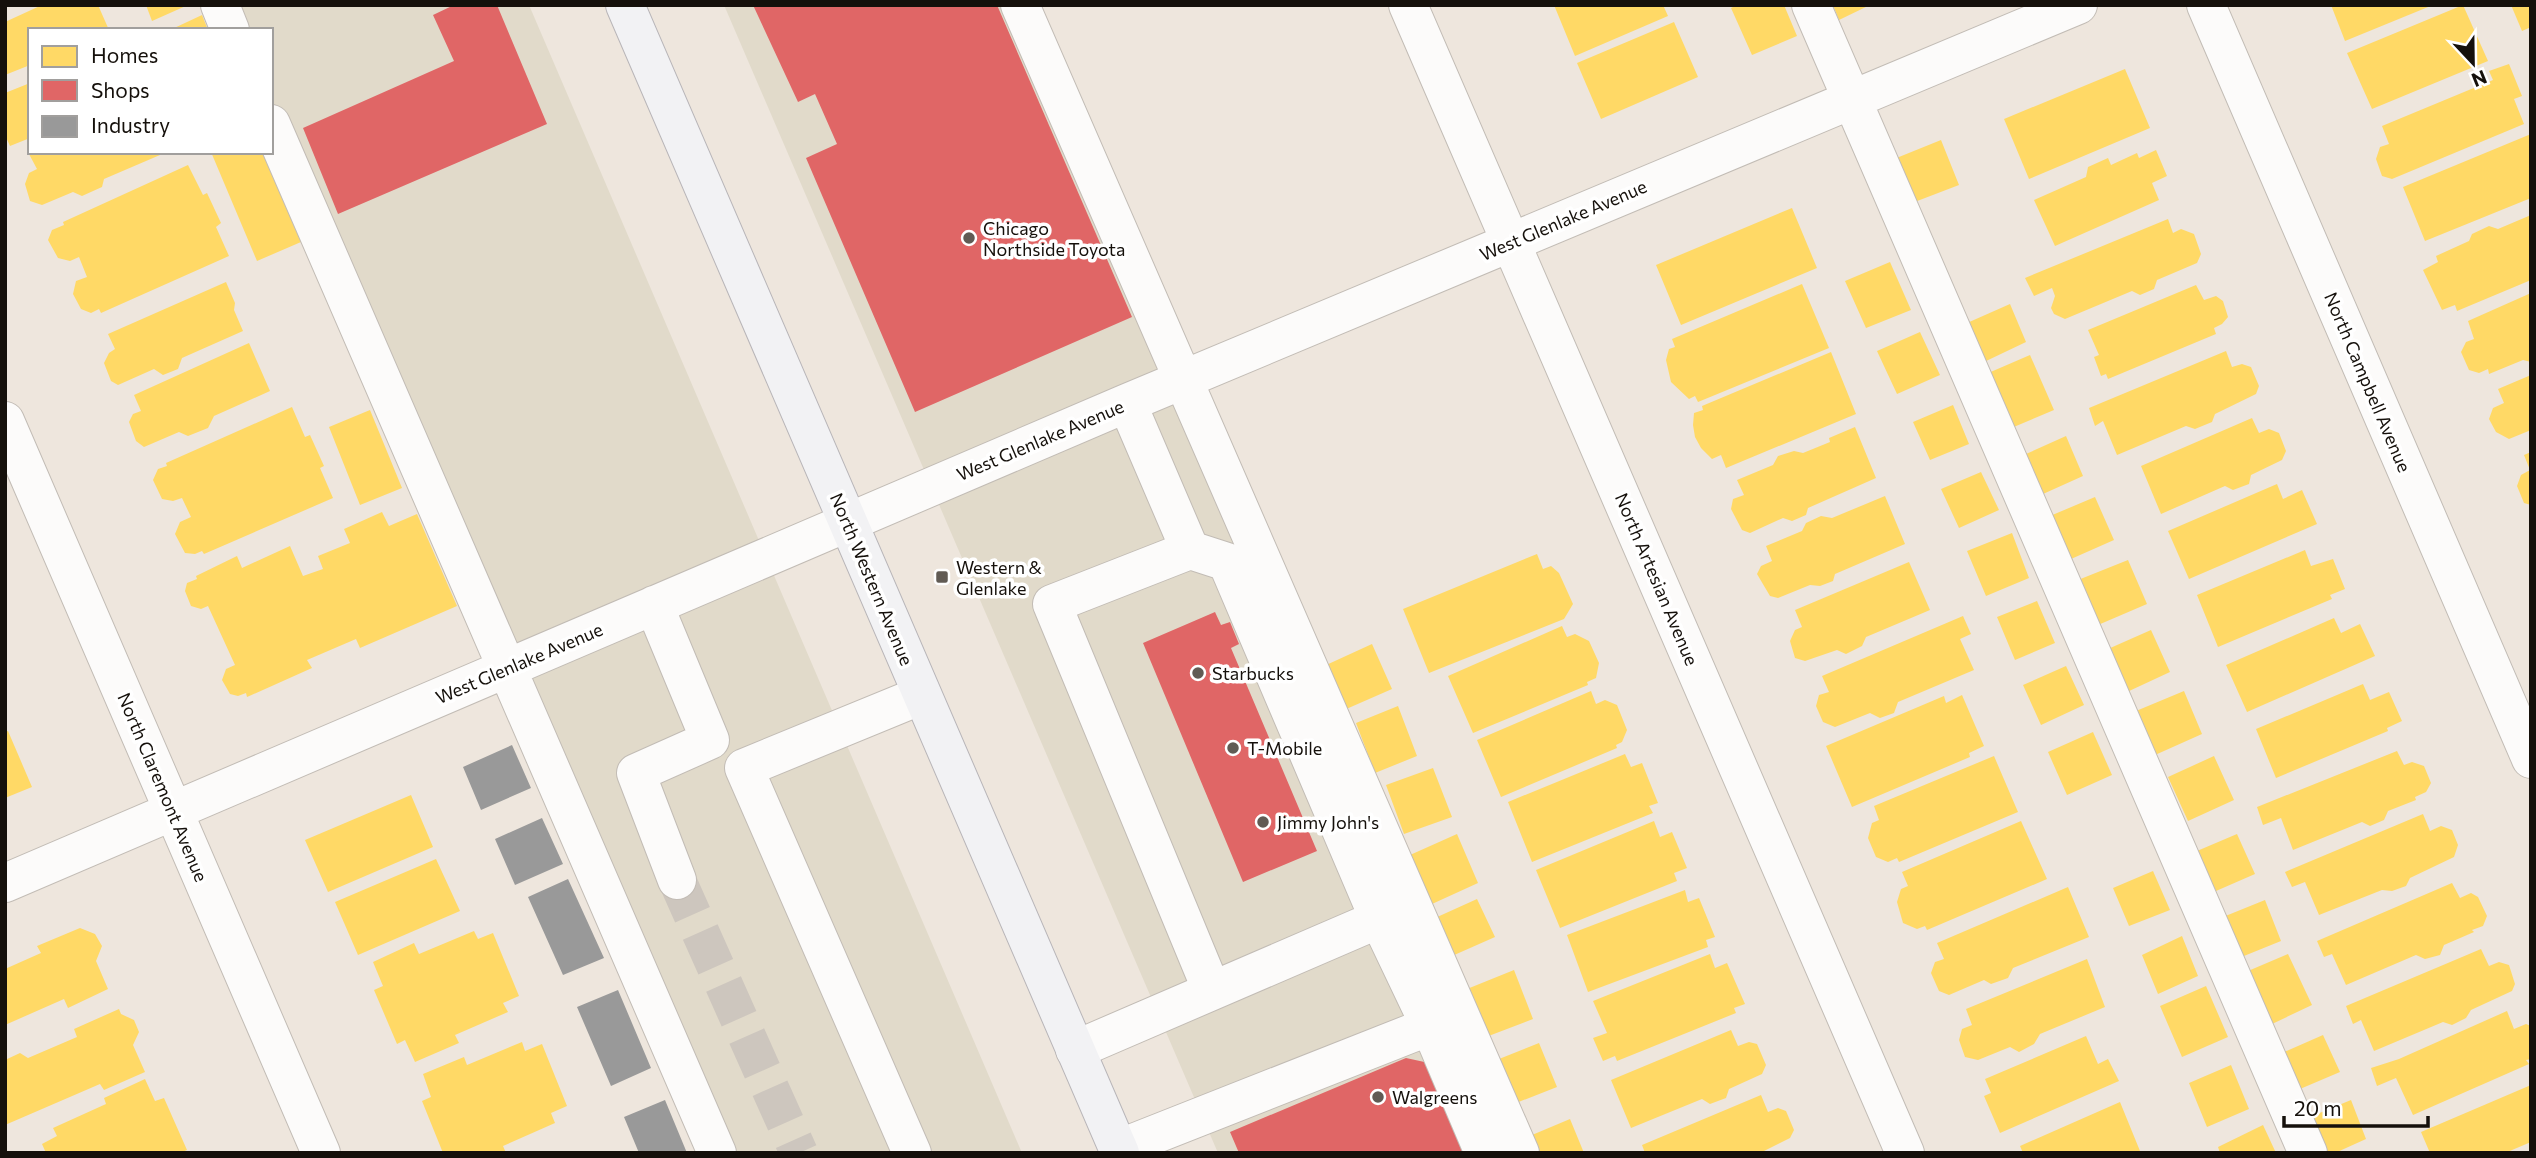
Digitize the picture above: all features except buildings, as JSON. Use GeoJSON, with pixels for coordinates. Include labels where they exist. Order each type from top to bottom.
{"type":"FeatureCollection","features":[{"type":"Feature","properties":{"kind":"main road","name":"North Western Avenue"},"geometry":{"type":"LineString","coordinates":[[625,5],[1119,1151]]}},
{"type":"Feature","properties":{"kind":"street"},"geometry":{"type":"LineString","coordinates":[[220,5],[229,28]]}},
{"type":"Feature","properties":{"kind":"street"},"geometry":{"type":"LineString","coordinates":[[1020,5],[1520,1153]]}},
{"type":"Feature","properties":{"kind":"street","name":"North Artesian Avenue"},"geometry":{"type":"LineString","coordinates":[[1408,5],[1906,1153]]}},
{"type":"Feature","properties":{"kind":"street"},"geometry":{"type":"LineString","coordinates":[[1811,5],[2308,1153]]}},
{"type":"Feature","properties":{"kind":"street","name":"West Glenlake Avenue"},"geometry":{"type":"LineString","coordinates":[[5,883],[1126,403],[2078,5]]}},
{"type":"Feature","properties":{"kind":"street","name":"North Campbell Avenue"},"geometry":{"type":"LineString","coordinates":[[2206,5],[2531,759]]}},
{"type":"Feature","properties":{"kind":"street"},"geometry":{"type":"LineString","coordinates":[[273,129],[717,1153]]}},
{"type":"Feature","properties":{"kind":"street"},"geometry":{"type":"LineString","coordinates":[[1126,403],[1190,550]]}},
{"type":"Feature","properties":{"kind":"street","name":"North Claremont Avenue"},"geometry":{"type":"LineString","coordinates":[[5,421],[321,1153]]}},
{"type":"Feature","properties":{"kind":"street"},"geometry":{"type":"LineString","coordinates":[[1212,991],[1052,604],[1190,550],[1227,562],[1379,919],[1430,1026],[1484,1153]]}},
{"type":"Feature","properties":{"kind":"street"},"geometry":{"type":"LineString","coordinates":[[654,605],[710,740],[744,768],[912,1153]]}},
{"type":"Feature","properties":{"kind":"street"},"geometry":{"type":"LineString","coordinates":[[744,768],[922,695]]}},
{"type":"Feature","properties":{"kind":"street"},"geometry":{"type":"LineString","coordinates":[[677,880],[636,773],[710,740]]}},
{"type":"Feature","properties":{"kind":"street"},"geometry":{"type":"LineString","coordinates":[[1075,1050],[1379,919]]}},
{"type":"Feature","properties":{"kind":"street"},"geometry":{"type":"LineString","coordinates":[[1119,1151],[1430,1026]]}},
{"type":"Feature","properties":{"kind":"shaded area"},"geometry":{"type":"Polygon","coordinates":[[[214,5],[529,5],[1022,1153],[708,1153],[273,143],[273,28],[224,28],[214,5]]]}},
{"type":"Feature","properties":{"kind":"shaded area"},"geometry":{"type":"Polygon","coordinates":[[[724,5],[1028,5],[1522,1153],[1218,1153],[724,5]]]}},
{"type":"Feature","properties":{"kind":"tunnel"},"geometry":{"type":"LineString","coordinates":[[677,880],[799,1153]]}},
{"type":"Feature","properties":{"kind":"place","name":"Chicago Northside Toyota"},"geometry":{"type":"Point","coordinates":[969,238]}},
{"type":"Feature","properties":{"kind":"place","name":"Western & Glenlake"},"geometry":{"type":"Point","coordinates":[942,577]}},
{"type":"Feature","properties":{"kind":"place","name":"Starbucks"},"geometry":{"type":"Point","coordinates":[1198,673]}},
{"type":"Feature","properties":{"kind":"place","name":"T-Mobile"},"geometry":{"type":"Point","coordinates":[1233,748]}},
{"type":"Feature","properties":{"kind":"place","name":"Jimmy John's"},"geometry":{"type":"Point","coordinates":[1263,822]}},
{"type":"Feature","properties":{"kind":"place","name":"Walgreens"},"geometry":{"type":"Point","coordinates":[1378,1097]}}]}
